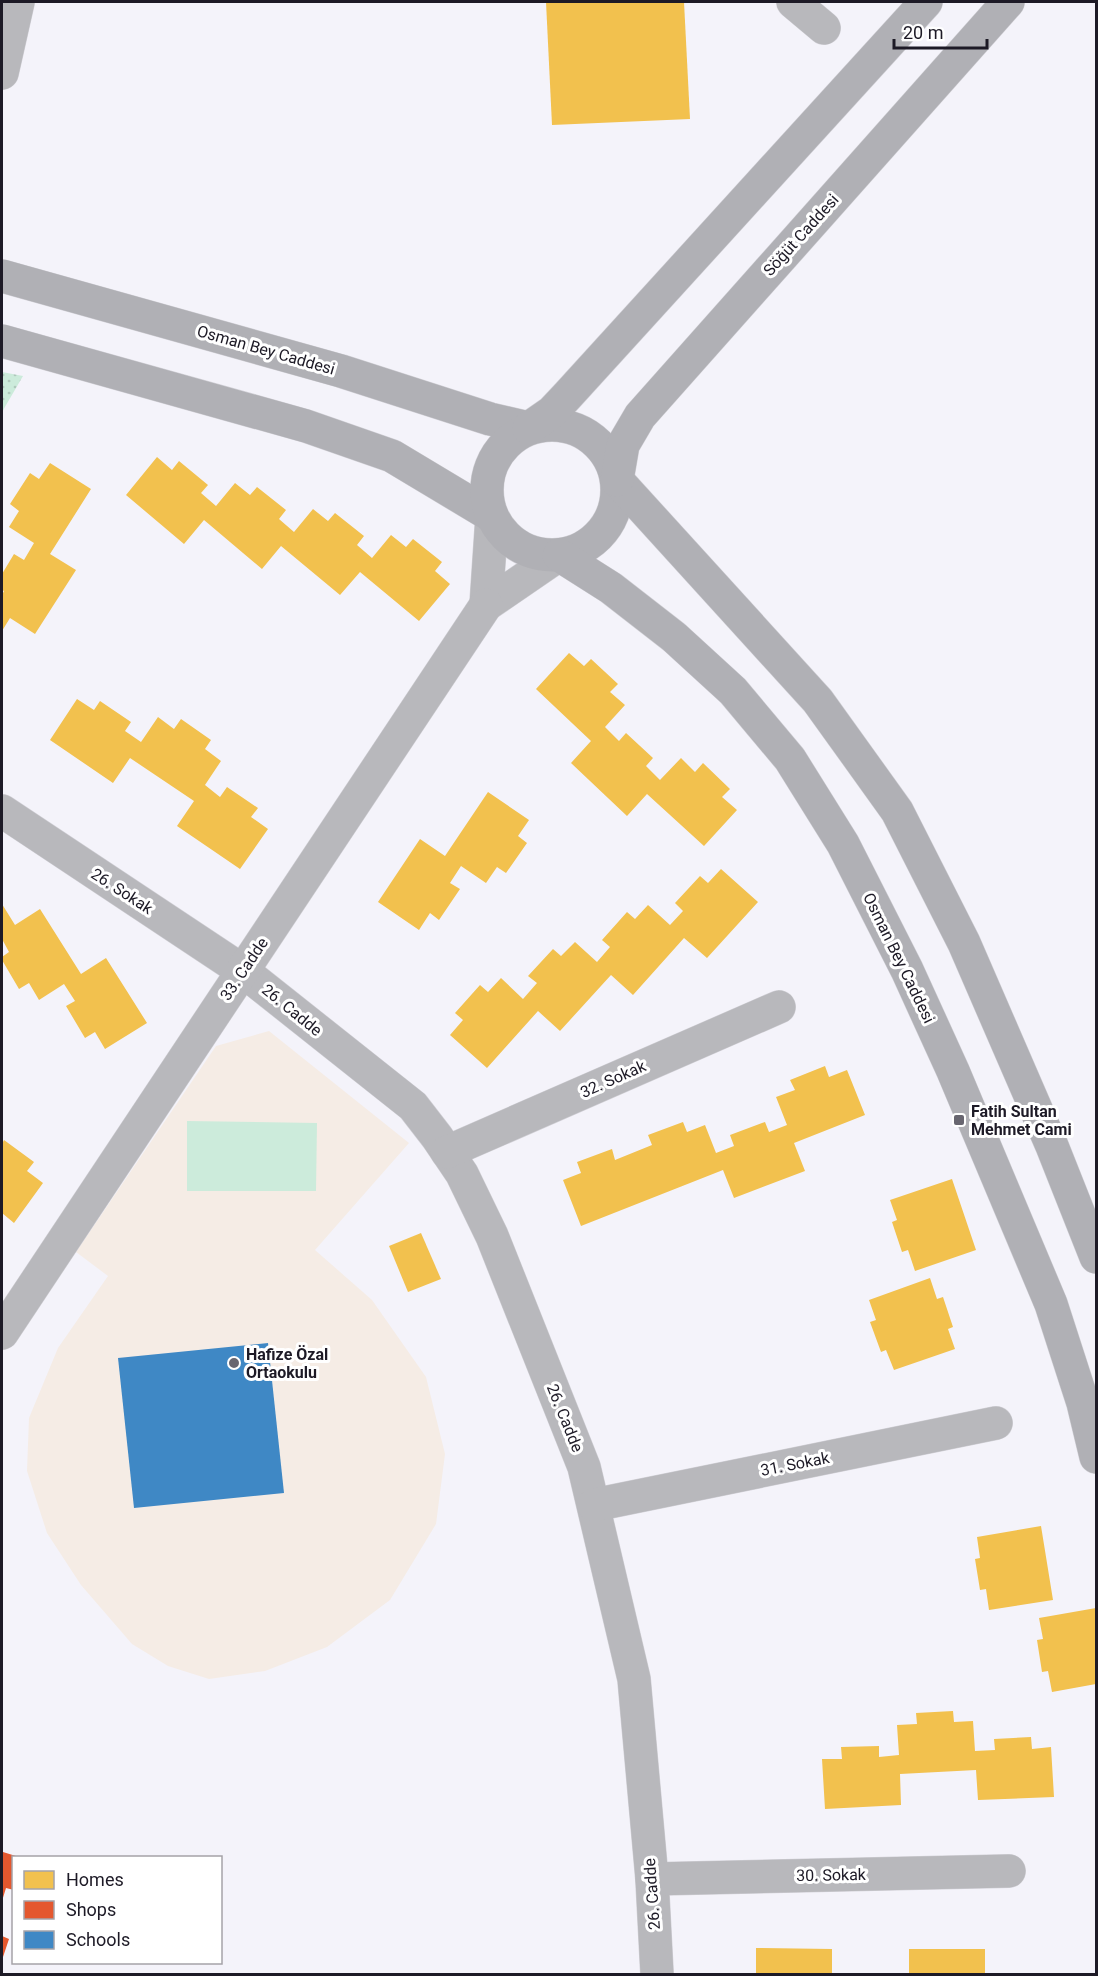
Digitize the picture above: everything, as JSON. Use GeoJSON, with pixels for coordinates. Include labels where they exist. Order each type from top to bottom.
{"type":"FeatureCollection","features":[{"type":"Feature","properties":{"kind":"main road"},"geometry":{"type":"LineString","coordinates":[[529,428],[548,424],[567,426],[585,434],[600,446],[611,462],[617,480],[616,501],[610,521],[597,538],[579,550],[559,555],[538,554],[519,546],[503,533],[492,516],[487,481],[492,464],[501,449],[514,437],[552,412],[576,387],[926,2]]}},
{"type":"Feature","properties":{"kind":"main road","name":"Söğüt Caddesi"},"geometry":{"type":"LineString","coordinates":[[617,480],[623,445],[640,416],[1008,2]]}},
{"type":"Feature","properties":{"kind":"main road","name":"Osman Bey Caddesi"},"geometry":{"type":"LineString","coordinates":[[2,276],[341,371],[490,419],[529,428]]}},
{"type":"Feature","properties":{"kind":"main road"},"geometry":{"type":"LineString","coordinates":[[2,341],[306,426],[392,456],[492,516]]}},
{"type":"Feature","properties":{"kind":"main road"},"geometry":{"type":"LineString","coordinates":[[617,480],[818,701],[897,811],[964,943],[1052,1146],[1096,1257]]}},
{"type":"Feature","properties":{"kind":"main road","name":"Osman Bey Caddesi"},"geometry":{"type":"LineString","coordinates":[[559,555],[611,588],[674,637],[733,692],[796,768],[843,843],[907,970],[953,1071],[1051,1304],[1083,1355],[1096,1457]]}},
{"type":"Feature","properties":{"kind":"street"},"geometry":{"type":"LineString","coordinates":[[2,73],[18,2]]}},
{"type":"Feature","properties":{"kind":"street"},"geometry":{"type":"LineString","coordinates":[[793,2],[824,28]]}},
{"type":"Feature","properties":{"kind":"street","name":"33. Cadde"},"geometry":{"type":"LineString","coordinates":[[486,606],[492,516]]}},
{"type":"Feature","properties":{"kind":"street","name":"33. Cadde"},"geometry":{"type":"LineString","coordinates":[[2,1332],[486,606],[559,555]]}},
{"type":"Feature","properties":{"kind":"street","name":"26. Sokak"},"geometry":{"type":"LineString","coordinates":[[2,811],[243,971]]}},
{"type":"Feature","properties":{"kind":"street","name":"26. Cadde"},"geometry":{"type":"LineString","coordinates":[[243,971],[412,1106],[462,1174],[492,1236],[584,1467],[634,1679],[652,1879],[657,1974]]}},
{"type":"Feature","properties":{"kind":"street","name":"32. Sokak"},"geometry":{"type":"LineString","coordinates":[[447,1152],[779,1007]]}},
{"type":"Feature","properties":{"kind":"street","name":"31. Sokak"},"geometry":{"type":"LineString","coordinates":[[594,1505],[996,1423]]}},
{"type":"Feature","properties":{"kind":"street","name":"30. Sokak"},"geometry":{"type":"LineString","coordinates":[[652,1879],[1009,1871]]}},
{"type":"Feature","properties":{"kind":"shaded area","name":"Hafize Özal Ortaokulu"},"geometry":{"type":"Polygon","coordinates":[[[269,1031],[409,1143],[315,1250],[372,1300],[426,1377],[445,1454],[436,1524],[390,1600],[327,1647],[265,1671],[209,1679],[168,1666],[132,1644],[81,1585],[47,1533],[27,1471],[29,1418],[58,1348],[108,1276],[76,1252],[216,1046],[269,1031]]]}},
{"type":"Feature","properties":{"kind":"green space"},"geometry":{"type":"Polygon","coordinates":[[[2,372],[23,376],[2,412],[2,372]]]}},
{"type":"Feature","properties":{"kind":"green space"},"geometry":{"type":"Polygon","coordinates":[[[187,1121],[317,1123],[316,1191],[187,1191],[187,1121]]]}},
{"type":"Feature","properties":{"kind":"building: Homes"},"geometry":{"type":"Polygon","coordinates":[[[546,2],[684,2],[690,119],[552,125],[546,2]]]}},
{"type":"Feature","properties":{"kind":"building: Homes"},"geometry":{"type":"Polygon","coordinates":[[[157,457],[172,470],[179,461],[208,485],[201,493],[216,506],[235,483],[250,495],[257,487],[286,510],[279,519],[294,532],[313,509],[328,521],[335,513],[364,536],[357,545],[372,558],[391,535],[406,547],[413,539],[442,562],[435,571],[450,584],[419,621],[360,572],[340,595],[281,546],[262,569],[204,520],[184,544],[126,495],[157,457]]]}},
{"type":"Feature","properties":{"kind":"building: Homes"},"geometry":{"type":"Polygon","coordinates":[[[50,463],[91,489],[50,554],[76,570],[35,634],[10,618],[2,631],[4,591],[2,590],[2,574],[14,554],[24,560],[34,543],[9,527],[19,511],[10,504],[30,473],[39,479],[50,463]]]}},
{"type":"Feature","properties":{"kind":"building: Homes"},"geometry":{"type":"Polygon","coordinates":[[[569,653],[584,666],[591,659],[618,684],[610,692],[625,705],[605,727],[619,741],[626,733],[653,758],[646,766],[660,780],[681,758],[695,772],[703,763],[730,789],[722,797],[737,810],[704,846],[647,794],[627,816],[571,763],[591,741],[536,689],[569,653]]]}},
{"type":"Feature","properties":{"kind":"building: Homes"},"geometry":{"type":"Polygon","coordinates":[[[77,699],[94,710],[100,701],[131,722],[125,731],[141,742],[158,717],[174,729],[181,719],[211,740],[205,749],[221,761],[205,785],[220,797],[227,787],[258,808],[251,817],[268,829],[240,869],[177,826],[194,801],[130,758],[113,783],[50,740],[77,699]]]}},
{"type":"Feature","properties":{"kind":"building: Homes"},"geometry":{"type":"Polygon","coordinates":[[[488,792],[529,820],[518,836],[527,843],[506,873],[497,867],[486,883],[461,866],[450,883],[460,889],[439,920],[430,913],[419,930],[378,902],[420,839],[445,856],[488,792]]]}},
{"type":"Feature","properties":{"kind":"building: Homes"},"geometry":{"type":"Polygon","coordinates":[[[721,869],[758,902],[707,958],[684,938],[633,995],[611,975],[560,1031],[538,1011],[487,1068],[450,1035],[463,1020],[455,1013],[480,985],[488,992],[501,978],[523,999],[537,983],[528,976],[553,949],[561,956],[575,942],[597,962],[610,947],[602,940],[627,912],[635,919],[648,905],[670,925],[683,911],[675,903],[700,876],[708,883],[721,869]]]}},
{"type":"Feature","properties":{"kind":"building: Homes"},"geometry":{"type":"Polygon","coordinates":[[[2,904],[15,925],[40,909],[81,974],[106,958],[147,1023],[105,1049],[95,1032],[85,1038],[66,1006],[75,1001],[64,984],[39,1000],[29,983],[19,989],[2,960],[2,957],[9,952],[2,939],[2,904]]]}},
{"type":"Feature","properties":{"kind":"building: Homes"},"geometry":{"type":"Polygon","coordinates":[[[825,1066],[829,1077],[847,1070],[865,1115],[794,1143],[805,1171],[734,1198],[723,1170],[581,1226],[563,1180],[581,1173],[577,1162],[612,1149],[615,1160],[652,1145],[648,1135],[683,1122],[687,1132],[705,1125],[716,1153],[734,1146],[730,1135],[765,1122],[769,1132],[787,1125],[776,1097],[795,1090],[790,1080],[825,1066]]]}},
{"type":"Feature","properties":{"kind":"building: Homes"},"geometry":{"type":"Polygon","coordinates":[[[4,1140],[34,1162],[27,1171],[43,1183],[14,1223],[2,1213],[2,1144],[4,1140]]]}},
{"type":"Feature","properties":{"kind":"building: Homes"},"geometry":{"type":"Polygon","coordinates":[[[952,1179],[976,1250],[915,1271],[908,1250],[902,1252],[892,1222],[897,1220],[890,1200],[952,1179]]]}},
{"type":"Feature","properties":{"kind":"building: Homes"},"geometry":{"type":"Polygon","coordinates":[[[421,1233],[441,1279],[408,1292],[389,1246],[421,1233]]]}},
{"type":"Feature","properties":{"kind":"building: Homes"},"geometry":{"type":"Polygon","coordinates":[[[930,1278],[937,1299],[943,1297],[953,1327],[948,1329],[955,1349],[894,1370],[886,1350],[881,1352],[870,1322],[876,1320],[869,1300],[930,1278]]]}},
{"type":"Feature","properties":{"kind":"building: Homes"},"geometry":{"type":"Polygon","coordinates":[[[1041,1526],[1053,1600],[989,1610],[986,1589],[980,1590],[975,1559],[980,1558],[977,1537],[1041,1526]]]}},
{"type":"Feature","properties":{"kind":"building: Homes"},"geometry":{"type":"Polygon","coordinates":[[[1096,1608],[1096,1684],[1052,1692],[1048,1671],[1042,1672],[1037,1640],[1043,1639],[1039,1618],[1096,1608]]]}},
{"type":"Feature","properties":{"kind":"building: Homes"},"geometry":{"type":"Polygon","coordinates":[[[953,1711],[954,1722],[973,1721],[975,1751],[995,1750],[994,1739],[1031,1737],[1032,1749],[1051,1747],[1054,1797],[978,1800],[976,1770],[900,1774],[901,1805],[825,1809],[822,1759],[842,1759],[841,1747],[879,1746],[879,1757],[899,1755],[897,1725],[917,1724],[916,1713],[953,1711]]]}},
{"type":"Feature","properties":{"kind":"building: Homes"},"geometry":{"type":"Polygon","coordinates":[[[756,1948],[832,1949],[832,1974],[756,1974],[756,1948]]]}},
{"type":"Feature","properties":{"kind":"building: Homes"},"geometry":{"type":"Polygon","coordinates":[[[909,1949],[985,1949],[985,1974],[909,1974],[909,1949]]]}},
{"type":"Feature","properties":{"kind":"building: Shops"},"geometry":{"type":"Polygon","coordinates":[[[3,1852],[16,1856],[12,1856],[12,1890],[6,1888],[2,1901],[3,1852]]]}},
{"type":"Feature","properties":{"kind":"building: Shops"},"geometry":{"type":"Polygon","coordinates":[[[2,1936],[9,1939],[2,1960],[2,1936]]]}},
{"type":"Feature","properties":{"kind":"building: Schools"},"geometry":{"type":"Polygon","coordinates":[[[268,1343],[284,1493],[134,1508],[118,1358],[268,1343]]]}},
{"type":"Feature","properties":{"kind":"place","name":"Fatih Sultan Mehmet Cami"},"geometry":{"type":"Point","coordinates":[959,1120]}},
{"type":"Feature","properties":{"kind":"place","name":"Hafize Özal Ortaokulu"},"geometry":{"type":"Point","coordinates":[234,1363]}}]}
